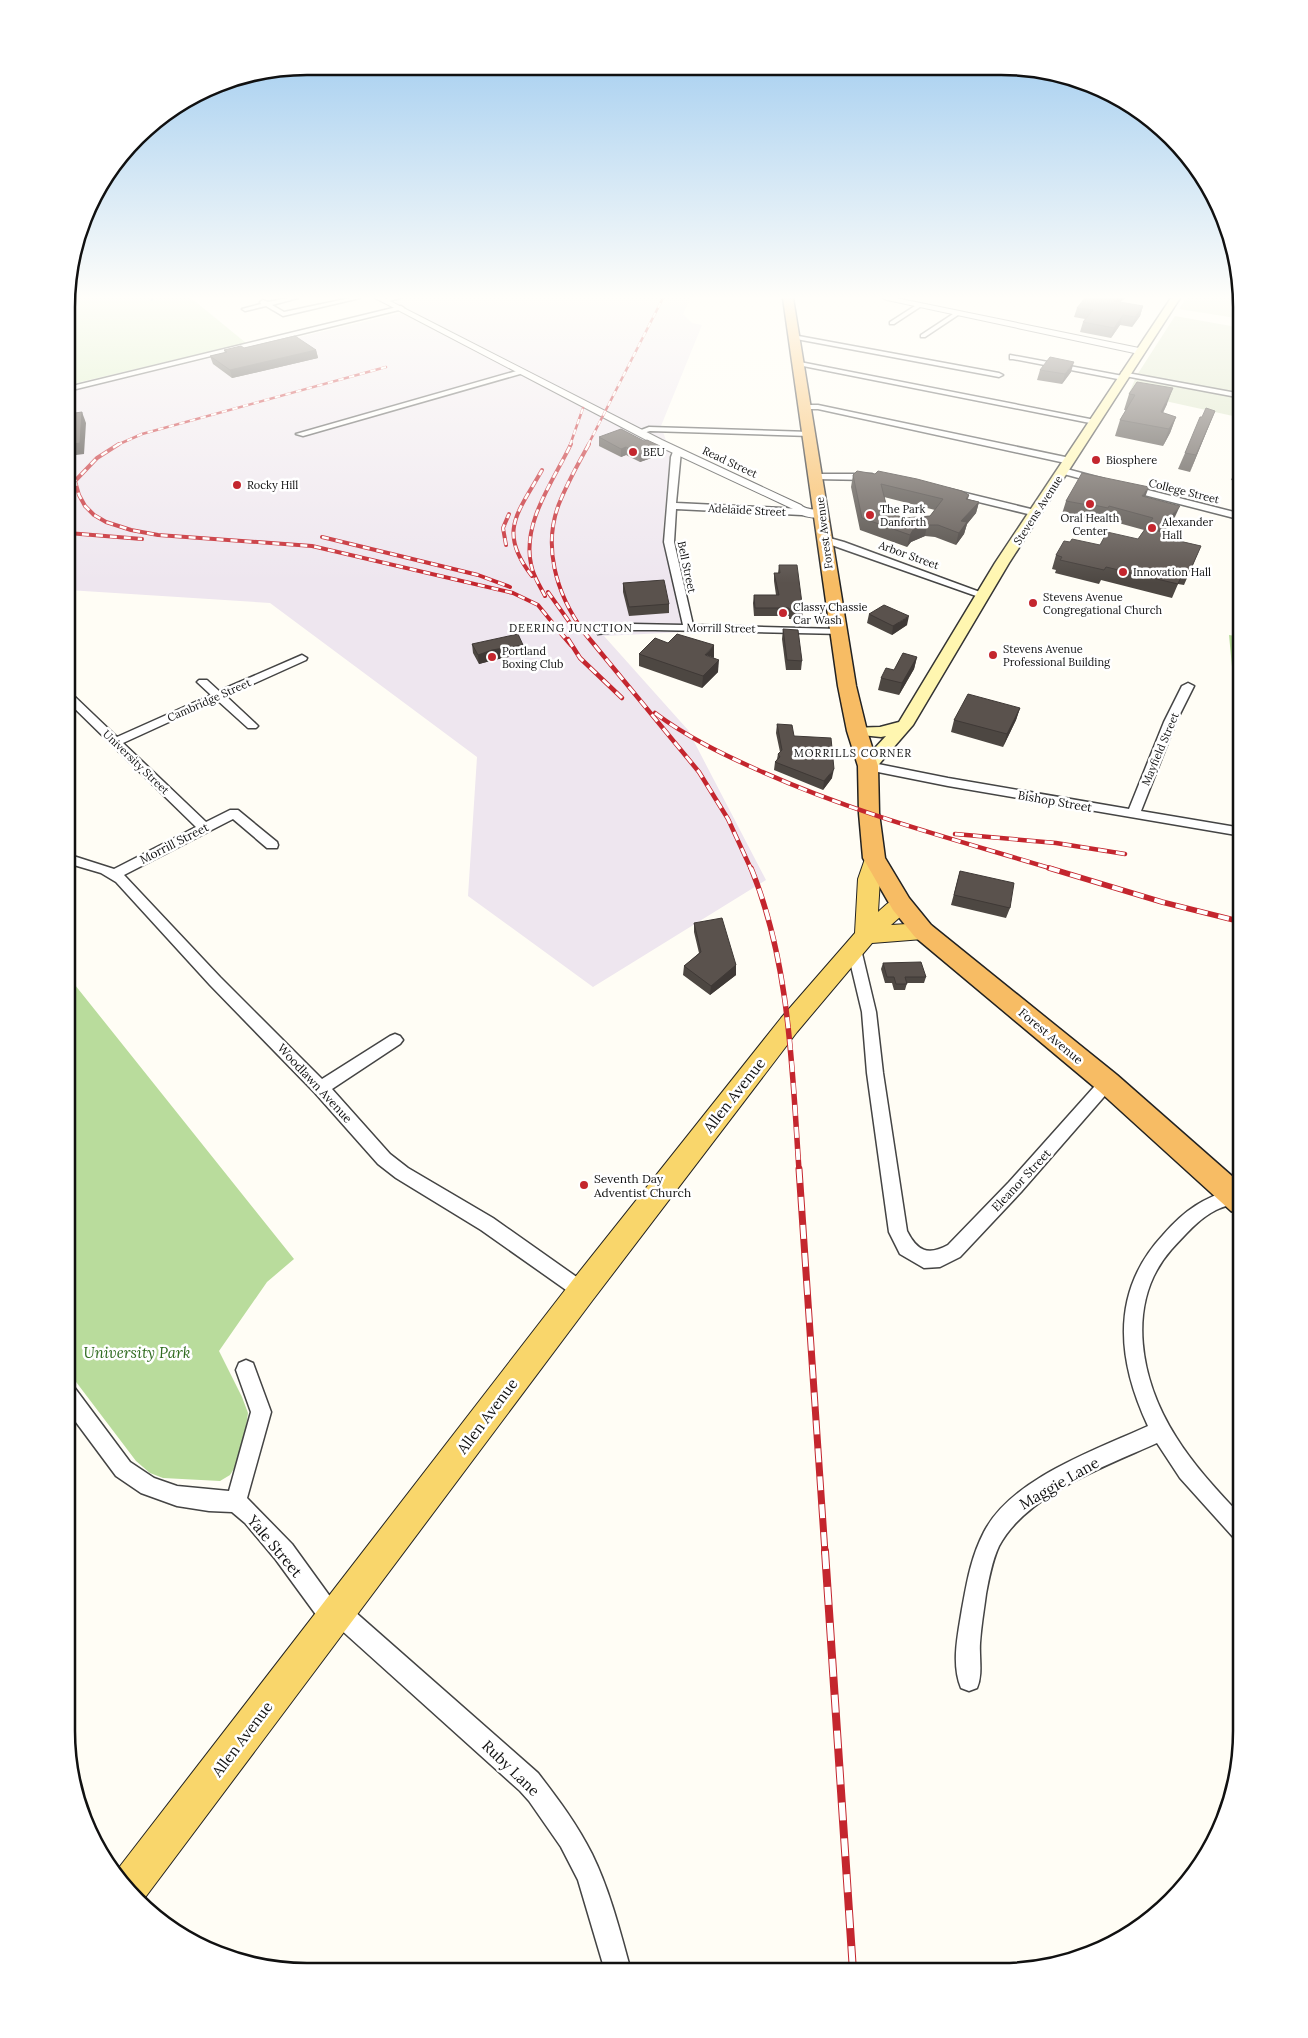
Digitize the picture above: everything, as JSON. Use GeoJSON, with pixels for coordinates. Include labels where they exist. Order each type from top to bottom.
{"type":"FeatureCollection","features":[{"type":"Feature","properties":{"kind":"highway","name":"Forest Avenue"},"geometry":{"type":"LineString","coordinates":[[804,393],[826,540],[828,571],[847,686],[857,731],[868,766],[869,813],[874,858],[901,904],[922,931],[1108,1083],[1233,1192]]}},
{"type":"Feature","properties":{"kind":"main road","name":"Stevens Avenue"},"geometry":{"type":"LineString","coordinates":[[868,766],[906,725],[983,595],[1113,393]]}},
{"type":"Feature","properties":{"kind":"main road"},"geometry":{"type":"LineString","coordinates":[[857,731],[881,732],[906,725]]}},
{"type":"Feature","properties":{"kind":"main road"},"geometry":{"type":"LineString","coordinates":[[874,858],[860,942],[922,931]]}},
{"type":"Feature","properties":{"kind":"main road","name":"Allen Avenue"},"geometry":{"type":"LineString","coordinates":[[131,1883],[582,1291],[789,1025],[860,942],[901,904]]}},
{"type":"Feature","properties":{"kind":"street"},"geometry":{"type":"LineString","coordinates":[[300,434],[447,393]]}},
{"type":"Feature","properties":{"kind":"street","name":"Read Street"},"geometry":{"type":"LineString","coordinates":[[564,393],[677,451],[797,507],[802,512]]}},
{"type":"Feature","properties":{"kind":"street"},"geometry":{"type":"LineString","coordinates":[[952,393],[1095,422]]}},
{"type":"Feature","properties":{"kind":"street","name":"College Street"},"geometry":{"type":"LineString","coordinates":[[806,407],[818,407],[1067,466],[1112,484],[1233,515]]}},
{"type":"Feature","properties":{"kind":"street"},"geometry":{"type":"LineString","coordinates":[[640,432],[649,429],[810,434]]}},
{"type":"Feature","properties":{"kind":"street","name":"Bell Street"},"geometry":{"type":"LineString","coordinates":[[677,451],[669,532],[689,628]]}},
{"type":"Feature","properties":{"kind":"street"},"geometry":{"type":"LineString","coordinates":[[816,477],[882,478]]}},
{"type":"Feature","properties":{"kind":"street"},"geometry":{"type":"LineString","coordinates":[[938,490],[1036,512]]}},
{"type":"Feature","properties":{"kind":"street","name":"Adelaide Street"},"geometry":{"type":"LineString","coordinates":[[673,506],[821,514]]}},
{"type":"Feature","properties":{"kind":"street","name":"Arbor Street"},"geometry":{"type":"LineString","coordinates":[[826,540],[983,595]]}},
{"type":"Feature","properties":{"kind":"street","name":"Morrill Street"},"geometry":{"type":"LineString","coordinates":[[602,632],[632,627],[839,632]]}},
{"type":"Feature","properties":{"kind":"street","name":"Cambridge Street"},"geometry":{"type":"LineString","coordinates":[[115,742],[302,658]]}},
{"type":"Feature","properties":{"kind":"street"},"geometry":{"type":"LineString","coordinates":[[203,682],[252,726]]}},
{"type":"Feature","properties":{"kind":"street","name":"Mayfield Street"},"geometry":{"type":"LineString","coordinates":[[1133,814],[1170,722],[1188,686]]}},
{"type":"Feature","properties":{"kind":"street","name":"University Street"},"geometry":{"type":"LineString","coordinates":[[75,703],[204,827]]}},
{"type":"Feature","properties":{"kind":"street","name":"Bishop Street"},"geometry":{"type":"LineString","coordinates":[[868,766],[1233,831]]}},
{"type":"Feature","properties":{"kind":"street","name":"Morrill Street"},"geometry":{"type":"LineString","coordinates":[[115,874],[234,813],[272,845]]}},
{"type":"Feature","properties":{"kind":"street","name":"Woodlawn Avenue"},"geometry":{"type":"LineString","coordinates":[[75,860],[115,874],[131,889],[216,981],[321,1088],[384,1159],[402,1174],[487,1224],[582,1291]]}},
{"type":"Feature","properties":{"kind":"street","name":"Eleanor Street"},"geometry":{"type":"LineString","coordinates":[[860,942],[875,1073],[898,1232],[906,1248],[924,1260],[940,1259],[954,1251],[1016,1187],[1108,1083]]}},
{"type":"Feature","properties":{"kind":"street"},"geometry":{"type":"LineString","coordinates":[[321,1088],[395,1040]]}},
{"type":"Feature","properties":{"kind":"street"},"geometry":{"type":"LineString","coordinates":[[1233,1199],[1207,1206],[1168,1238],[1150,1262],[1137,1291],[1132,1326],[1137,1370],[1145,1397],[1161,1431],[1176,1455],[1206,1493],[1233,1522]]}},
{"type":"Feature","properties":{"kind":"street"},"geometry":{"type":"LineString","coordinates":[[75,1405],[123,1469],[148,1486],[177,1496],[209,1502],[236,1502],[261,1412],[246,1370]]}},
{"type":"Feature","properties":{"kind":"street","name":"Maggie Lane"},"geometry":{"type":"LineString","coordinates":[[969,1680],[966,1655],[979,1570],[986,1549],[1006,1517],[1018,1505],[1072,1473],[1161,1431]]}},
{"type":"Feature","properties":{"kind":"street","name":"Yale Street"},"geometry":{"type":"LineString","coordinates":[[236,1502],[264,1528],[335,1615]]}},
{"type":"Feature","properties":{"kind":"street","name":"Ruby Lane"},"geometry":{"type":"LineString","coordinates":[[335,1615],[529,1782],[552,1809],[589,1875],[616,1963]]}},
{"type":"Feature","properties":{"kind":"shaded area"},"geometry":{"type":"Polygon","coordinates":[[[75,393],[674,393],[661,426],[670,452],[663,532],[684,632],[604,636],[688,730],[766,880],[593,987],[468,896],[477,757],[270,603],[75,590],[75,393]]]}},
{"type":"Feature","properties":{"kind":"green space"},"geometry":{"type":"Polygon","coordinates":[[[1129,393],[1233,393],[1233,416],[1129,393]]]}},
{"type":"Feature","properties":{"kind":"green space"},"geometry":{"type":"Polygon","coordinates":[[[1229,635],[1233,636],[1233,670],[1229,635]]]}},
{"type":"Feature","properties":{"kind":"green space","name":"University Park"},"geometry":{"type":"Polygon","coordinates":[[[75,985],[294,1259],[267,1282],[219,1351],[248,1413],[245,1434],[235,1467],[230,1475],[220,1481],[163,1478],[150,1473],[136,1461],[75,1381],[75,985]]]}},
{"type":"Feature","properties":{"kind":"building"},"geometry":{"type":"Polygon","coordinates":[[[1170,393],[1161,412],[1176,417],[1169,429],[1120,420],[1135,395],[1129,394],[1170,393]]]}},
{"type":"Feature","properties":{"kind":"building"},"geometry":{"type":"Polygon","coordinates":[[[1206,408],[1215,411],[1196,455],[1185,453],[1200,417],[1202,417],[1206,408]]]}},
{"type":"Feature","properties":{"kind":"building"},"geometry":{"type":"Polygon","coordinates":[[[82,412],[80,443],[75,444],[75,413],[82,412]]]}},
{"type":"Feature","properties":{"kind":"building"},"geometry":{"type":"Polygon","coordinates":[[[621,429],[644,441],[647,440],[660,446],[639,454],[626,447],[621,449],[599,437],[621,429]]]}},
{"type":"Feature","properties":{"kind":"building"},"geometry":{"type":"Polygon","coordinates":[[[857,471],[875,474],[878,471],[917,479],[962,491],[969,495],[966,499],[979,502],[961,521],[967,522],[959,533],[938,525],[927,525],[913,530],[910,535],[862,518],[853,475],[857,471]],[[881,484],[888,512],[904,518],[930,516],[943,499],[881,484]]]}},
{"type":"Feature","properties":{"kind":"building"},"geometry":{"type":"Polygon","coordinates":[[[1082,473],[1149,487],[1142,496],[1180,506],[1158,531],[1169,534],[1166,538],[1201,546],[1190,571],[1184,570],[1178,584],[1106,567],[1104,570],[1060,560],[1062,557],[1056,555],[1064,541],[1070,542],[1072,539],[1100,545],[1107,532],[1138,539],[1153,518],[1109,506],[1108,508],[1066,501],[1082,473]]]}},
{"type":"Feature","properties":{"kind":"building"},"geometry":{"type":"Polygon","coordinates":[[[779,565],[797,565],[803,611],[790,611],[789,608],[755,608],[754,595],[779,595],[774,573],[780,573],[779,565]]]}},
{"type":"Feature","properties":{"kind":"building"},"geometry":{"type":"Polygon","coordinates":[[[664,580],[669,604],[629,607],[623,583],[664,580]]]}},
{"type":"Feature","properties":{"kind":"building"},"geometry":{"type":"Polygon","coordinates":[[[884,605],[909,616],[893,626],[869,614],[884,605]]]}},
{"type":"Feature","properties":{"kind":"building"},"geometry":{"type":"Polygon","coordinates":[[[783,629],[798,630],[802,661],[787,660],[783,629]]]}},
{"type":"Feature","properties":{"kind":"building"},"geometry":{"type":"Polygon","coordinates":[[[518,634],[523,645],[492,650],[478,655],[472,644],[518,634]]]}},
{"type":"Feature","properties":{"kind":"building"},"geometry":{"type":"Polygon","coordinates":[[[677,634],[714,645],[705,655],[719,660],[703,676],[639,654],[655,638],[668,643],[677,634]]]}},
{"type":"Feature","properties":{"kind":"building"},"geometry":{"type":"Polygon","coordinates":[[[903,653],[917,657],[902,683],[881,678],[886,668],[894,670],[903,653]]]}},
{"type":"Feature","properties":{"kind":"building"},"geometry":{"type":"Polygon","coordinates":[[[968,694],[1020,708],[1007,734],[954,720],[968,694]]]}},
{"type":"Feature","properties":{"kind":"building"},"geometry":{"type":"Polygon","coordinates":[[[777,724],[792,725],[794,736],[831,738],[834,769],[824,781],[775,762],[780,757],[778,754],[782,750],[777,724]]]}},
{"type":"Feature","properties":{"kind":"building"},"geometry":{"type":"Polygon","coordinates":[[[960,871],[1014,883],[1010,908],[954,895],[960,871]]]}},
{"type":"Feature","properties":{"kind":"building"},"geometry":{"type":"Polygon","coordinates":[[[722,918],[736,965],[711,986],[684,966],[701,952],[694,923],[722,918]]]}},
{"type":"Feature","properties":{"kind":"building"},"geometry":{"type":"Polygon","coordinates":[[[921,962],[926,977],[905,977],[907,984],[896,984],[894,977],[887,977],[883,963],[921,962]]]}},
{"type":"Feature","properties":{"kind":"railway"},"geometry":{"type":"LineString","coordinates":[[118,444],[142,434],[291,393]]}},
{"type":"Feature","properties":{"kind":"railway"},"geometry":{"type":"LineString","coordinates":[[588,445],[614,393]]}},
{"type":"Feature","properties":{"kind":"railway"},"geometry":{"type":"LineString","coordinates":[[570,445],[583,408]]}},
{"type":"Feature","properties":{"kind":"railway"},"geometry":{"type":"LineString","coordinates":[[118,444],[97,458],[75,481],[85,506],[94,515],[106,522],[131,530],[158,535],[312,546],[513,593],[538,605],[560,632]]}},
{"type":"Feature","properties":{"kind":"railway"},"geometry":{"type":"LineString","coordinates":[[545,596],[535,577],[531,564],[529,548],[531,533],[541,502],[571,444]]}},
{"type":"Feature","properties":{"kind":"railway"},"geometry":{"type":"LineString","coordinates":[[584,632],[566,602],[559,585],[554,568],[552,533],[561,499],[589,444]]}},
{"type":"Feature","properties":{"kind":"railway"},"geometry":{"type":"LineString","coordinates":[[532,576],[521,560],[515,546],[513,534],[519,511],[542,470]]}},
{"type":"Feature","properties":{"kind":"railway"},"geometry":{"type":"LineString","coordinates":[[506,545],[503,528],[509,514]]}},
{"type":"Feature","properties":{"kind":"railway"},"geometry":{"type":"LineString","coordinates":[[75,534],[142,539]]}},
{"type":"Feature","properties":{"kind":"railway"},"geometry":{"type":"LineString","coordinates":[[322,537],[478,575],[510,587]]}},
{"type":"Feature","properties":{"kind":"railway"},"geometry":{"type":"LineString","coordinates":[[548,592],[570,623]]}},
{"type":"Feature","properties":{"kind":"railway"},"geometry":{"type":"LineString","coordinates":[[559,631],[571,645]]}},
{"type":"Feature","properties":{"kind":"railway"},"geometry":{"type":"LineString","coordinates":[[583,631],[699,772],[728,819],[751,869]]}},
{"type":"Feature","properties":{"kind":"railway"},"geometry":{"type":"LineString","coordinates":[[568,639],[580,658],[622,698]]}},
{"type":"Feature","properties":{"kind":"railway"},"geometry":{"type":"LineString","coordinates":[[655,713],[705,744],[794,785],[867,812],[1053,869]]}},
{"type":"Feature","properties":{"kind":"railway"},"geometry":{"type":"LineString","coordinates":[[955,834],[1056,843],[1125,854]]}},
{"type":"Feature","properties":{"kind":"railway"},"geometry":{"type":"LineString","coordinates":[[751,868],[764,904],[774,941],[781,979],[791,1055],[799,1170]]}},
{"type":"Feature","properties":{"kind":"railway"},"geometry":{"type":"LineString","coordinates":[[1049,868],[1162,902],[1233,920]]}},
{"type":"Feature","properties":{"kind":"railway"},"geometry":{"type":"LineString","coordinates":[[799,1169],[825,1553]]}},
{"type":"Feature","properties":{"kind":"railway"},"geometry":{"type":"LineString","coordinates":[[825,1551],[852,1963]]}},
{"type":"Feature","properties":{"kind":"place","name":"BEU"},"geometry":{"type":"Point","coordinates":[633,452]}},
{"type":"Feature","properties":{"kind":"place","name":"Biosphere"},"geometry":{"type":"Point","coordinates":[1096,460]}},
{"type":"Feature","properties":{"kind":"place","name":"Rocky Hill"},"geometry":{"type":"Point","coordinates":[237,485]}},
{"type":"Feature","properties":{"kind":"place","name":"Oral Health Center"},"geometry":{"type":"Point","coordinates":[1090,504]}},
{"type":"Feature","properties":{"kind":"place","name":"The Park Danforth"},"geometry":{"type":"Point","coordinates":[870,515]}},
{"type":"Feature","properties":{"kind":"place","name":"Alexander Hall"},"geometry":{"type":"Point","coordinates":[1152,528]}},
{"type":"Feature","properties":{"kind":"place","name":"Innovation Hall"},"geometry":{"type":"Point","coordinates":[1123,572]}},
{"type":"Feature","properties":{"kind":"place","name":"Stevens Avenue Congregational Church"},"geometry":{"type":"Point","coordinates":[1033,603]}},
{"type":"Feature","properties":{"kind":"place","name":"Classy Chassie Car Wash"},"geometry":{"type":"Point","coordinates":[783,613]}},
{"type":"Feature","properties":{"kind":"place","name":"Stevens Avenue Professional Building"},"geometry":{"type":"Point","coordinates":[993,655]}},
{"type":"Feature","properties":{"kind":"place","name":"Portland Boxing Club"},"geometry":{"type":"Point","coordinates":[492,657]}},
{"type":"Feature","properties":{"kind":"place","name":"Seventh Day Adventist Church"},"geometry":{"type":"Point","coordinates":[584,1185]}},
{"type":"Feature","properties":{"kind":"district","name":"DEERING JUNCTION"},"geometry":{"type":"Point","coordinates":[571,628]}},
{"type":"Feature","properties":{"kind":"district","name":"MORRILLS CORNER"},"geometry":{"type":"Point","coordinates":[853,753]}}]}
